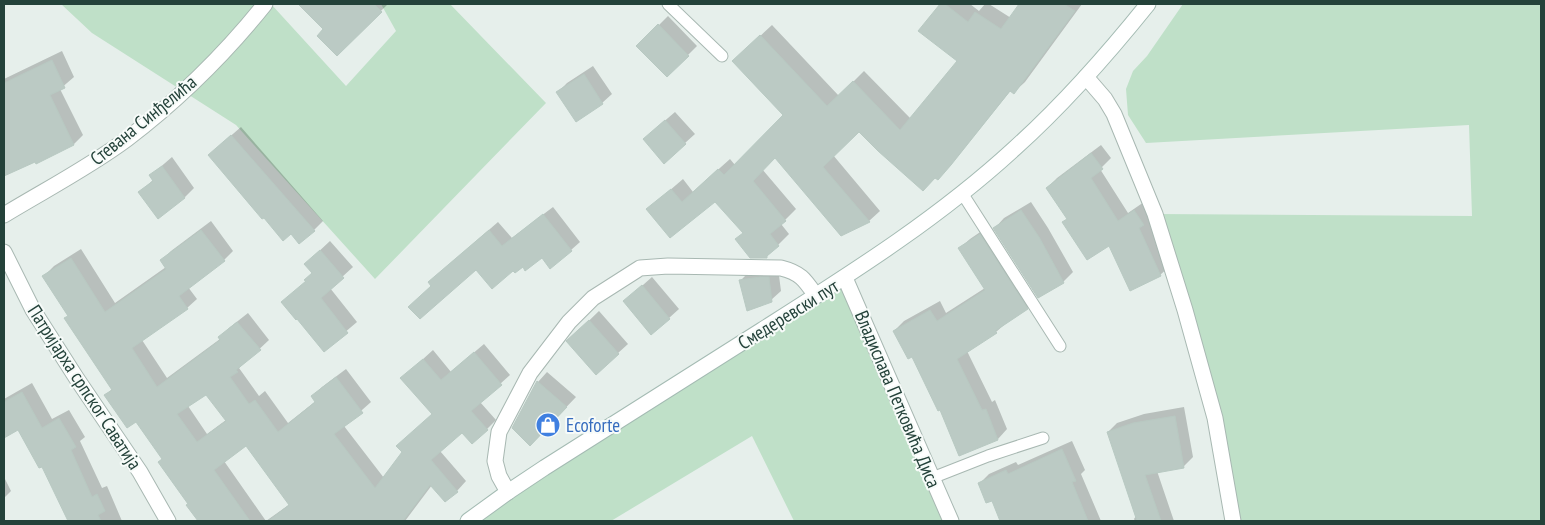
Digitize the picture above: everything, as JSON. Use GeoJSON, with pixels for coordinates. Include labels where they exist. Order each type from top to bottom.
{"type":"FeatureCollection","features":[{"type":"Feature","properties":{"kind":"street","name":"Стевана Синђелића"},"geometry":{"type":"LineString","coordinates":[[4,215],[91,163],[126,139],[178,96],[244,30],[265,4]]}},
{"type":"Feature","properties":{"kind":"street","name":"Смедеревски пут"},"geometry":{"type":"LineString","coordinates":[[468,521],[508,492],[845,278],[909,234],[1016,148],[1086,77],[1148,4]]}},
{"type":"Feature","properties":{"kind":"street"},"geometry":{"type":"LineString","coordinates":[[1086,77],[1105,99],[1114,114],[1155,214],[1216,418],[1233,521]]}},
{"type":"Feature","properties":{"kind":"street","name":"Патријарха српског Саватија"},"geometry":{"type":"LineString","coordinates":[[4,252],[33,310],[140,472],[168,521]]}},
{"type":"Feature","properties":{"kind":"street"},"geometry":{"type":"LineString","coordinates":[[508,492],[498,476],[495,461],[499,432],[530,373],[551,344],[569,322],[593,298],[608,287],[640,268],[668,266],[781,268],[795,272],[804,279],[816,296]]}},
{"type":"Feature","properties":{"kind":"street","name":"Владислава Петковића Диса"},"geometry":{"type":"LineString","coordinates":[[845,278],[951,521]]}},
{"type":"Feature","properties":{"kind":"lane"},"geometry":{"type":"LineString","coordinates":[[668,4],[722,56]]}},
{"type":"Feature","properties":{"kind":"lane"},"geometry":{"type":"LineString","coordinates":[[962,193],[1060,346]]}},
{"type":"Feature","properties":{"kind":"lane"},"geometry":{"type":"LineString","coordinates":[[932,478],[988,456],[1042,438]]}},
{"type":"Feature","properties":{"kind":"green space"},"geometry":{"type":"Polygon","coordinates":[[[61,4],[271,4],[346,86],[396,31],[381,4],[450,4],[546,103],[375,279],[236,125],[92,33],[61,4]]]}},
{"type":"Feature","properties":{"kind":"green space"},"geometry":{"type":"Polygon","coordinates":[[[1183,4],[1541,4],[1541,521],[1233,521],[1155,214],[1472,216],[1469,125],[1146,143],[1128,115],[1126,89],[1133,71],[1147,56],[1183,4]]]}},
{"type":"Feature","properties":{"kind":"green space"},"geometry":{"type":"Polygon","coordinates":[[[845,278],[951,521],[794,521],[752,436],[611,521],[468,521],[845,278]]]}},
{"type":"Feature","properties":{"kind":"building"},"geometry":{"type":"Polygon","coordinates":[[[298,4],[374,4],[382,12],[337,56],[317,36],[323,29],[298,4]]]}},
{"type":"Feature","properties":{"kind":"building"},"geometry":{"type":"Polygon","coordinates":[[[940,4],[945,4],[968,22],[975,12],[1001,29],[1019,4],[1064,4],[1075,11],[1014,94],[1010,91],[938,180],[935,178],[923,191],[859,132],[823,167],[870,222],[841,236],[775,158],[753,181],[786,221],[770,234],[779,246],[767,258],[750,258],[735,239],[743,233],[715,202],[670,238],[646,209],[671,189],[682,202],[718,169],[724,175],[783,115],[732,61],[760,35],[827,106],[853,81],[900,130],[957,61],[918,31],[940,4]]]}},
{"type":"Feature","properties":{"kind":"building"},"geometry":{"type":"Polygon","coordinates":[[[658,24],[689,56],[667,77],[636,46],[658,24]]]}},
{"type":"Feature","properties":{"kind":"building"},"geometry":{"type":"Polygon","coordinates":[[[52,60],[65,88],[50,95],[74,145],[36,164],[35,162],[4,176],[4,83],[52,60]]]}},
{"type":"Feature","properties":{"kind":"building"},"geometry":{"type":"Polygon","coordinates":[[[584,74],[603,104],[576,122],[556,92],[584,74]]]}},
{"type":"Feature","properties":{"kind":"building"},"geometry":{"type":"Polygon","coordinates":[[[665,120],[686,144],[664,164],[643,139],[665,120]]]}},
{"type":"Feature","properties":{"kind":"building"},"geometry":{"type":"Polygon","coordinates":[[[231,135],[315,231],[299,244],[291,234],[283,241],[208,155],[231,135]]]}},
{"type":"Feature","properties":{"kind":"building"},"geometry":{"type":"Polygon","coordinates":[[[1091,153],[1103,169],[1091,178],[1118,221],[1134,210],[1144,225],[1139,228],[1161,276],[1130,291],[1109,246],[1087,260],[1062,222],[1067,219],[1046,188],[1091,153]]]}},
{"type":"Feature","properties":{"kind":"building"},"geometry":{"type":"Polygon","coordinates":[[[162,166],[185,198],[158,219],[138,192],[153,181],[149,175],[162,166]]]}},
{"type":"Feature","properties":{"kind":"building"},"geometry":{"type":"Polygon","coordinates":[[[1021,210],[1039,237],[1064,283],[1038,298],[993,228],[1021,210]]]}},
{"type":"Feature","properties":{"kind":"building"},"geometry":{"type":"Polygon","coordinates":[[[543,214],[572,251],[550,269],[542,258],[525,271],[523,267],[515,273],[513,271],[492,289],[476,270],[420,319],[408,307],[431,286],[428,282],[489,230],[502,246],[543,214]]]}},
{"type":"Feature","properties":{"kind":"building"},"geometry":{"type":"Polygon","coordinates":[[[201,230],[225,261],[179,296],[188,309],[132,348],[157,387],[220,340],[218,337],[237,322],[261,350],[230,377],[249,404],[255,400],[278,432],[315,402],[311,396],[336,377],[363,413],[334,434],[375,488],[402,452],[396,446],[432,414],[400,378],[423,359],[441,380],[474,352],[502,385],[471,411],[488,430],[472,444],[462,433],[431,460],[458,492],[445,502],[430,485],[403,521],[268,521],[289,505],[246,446],[214,470],[250,521],[198,521],[158,462],[162,459],[136,422],[127,428],[104,395],[112,390],[64,318],[68,316],[42,276],[71,258],[105,312],[166,269],[160,260],[201,230]],[[206,395],[177,414],[197,442],[226,421],[206,395]]]}},
{"type":"Feature","properties":{"kind":"building"},"geometry":{"type":"Polygon","coordinates":[[[980,234],[1028,309],[995,331],[997,333],[957,359],[982,410],[986,409],[998,440],[959,456],[940,410],[938,411],[912,357],[908,359],[893,331],[930,310],[937,321],[985,290],[958,248],[980,234]]]}},
{"type":"Feature","properties":{"kind":"building"},"geometry":{"type":"Polygon","coordinates":[[[320,250],[344,278],[321,298],[348,333],[324,352],[281,302],[306,281],[304,280],[312,273],[304,264],[320,250]]]}},
{"type":"Feature","properties":{"kind":"building"},"geometry":{"type":"Polygon","coordinates":[[[769,277],[772,302],[747,311],[739,280],[769,277]]]}},
{"type":"Feature","properties":{"kind":"building"},"geometry":{"type":"Polygon","coordinates":[[[642,285],[670,319],[651,335],[623,301],[642,285]]]}},
{"type":"Feature","properties":{"kind":"building"},"geometry":{"type":"Polygon","coordinates":[[[589,320],[619,354],[596,375],[566,341],[589,320]]]}},
{"type":"Feature","properties":{"kind":"building"},"geometry":{"type":"Polygon","coordinates":[[[537,381],[567,407],[530,446],[512,428],[537,381]]]}},
{"type":"Feature","properties":{"kind":"building"},"geometry":{"type":"Polygon","coordinates":[[[22,392],[42,428],[59,418],[76,447],[71,450],[92,497],[97,494],[105,511],[98,515],[101,521],[68,521],[42,467],[39,468],[18,430],[4,438],[4,402],[22,392]]]}},
{"type":"Feature","properties":{"kind":"building"},"geometry":{"type":"Polygon","coordinates":[[[1175,416],[1184,468],[1145,475],[1161,521],[1137,521],[1107,432],[1133,423],[1175,416]]]}},
{"type":"Feature","properties":{"kind":"building"},"geometry":{"type":"Polygon","coordinates":[[[1062,449],[1076,481],[1072,482],[1088,521],[1000,521],[992,501],[986,503],[978,483],[1006,470],[1008,474],[1062,449]]]}},
{"type":"Feature","properties":{"kind":"place","name":"Ecoforte"},"geometry":{"type":"Point","coordinates":[548,425]}}]}
